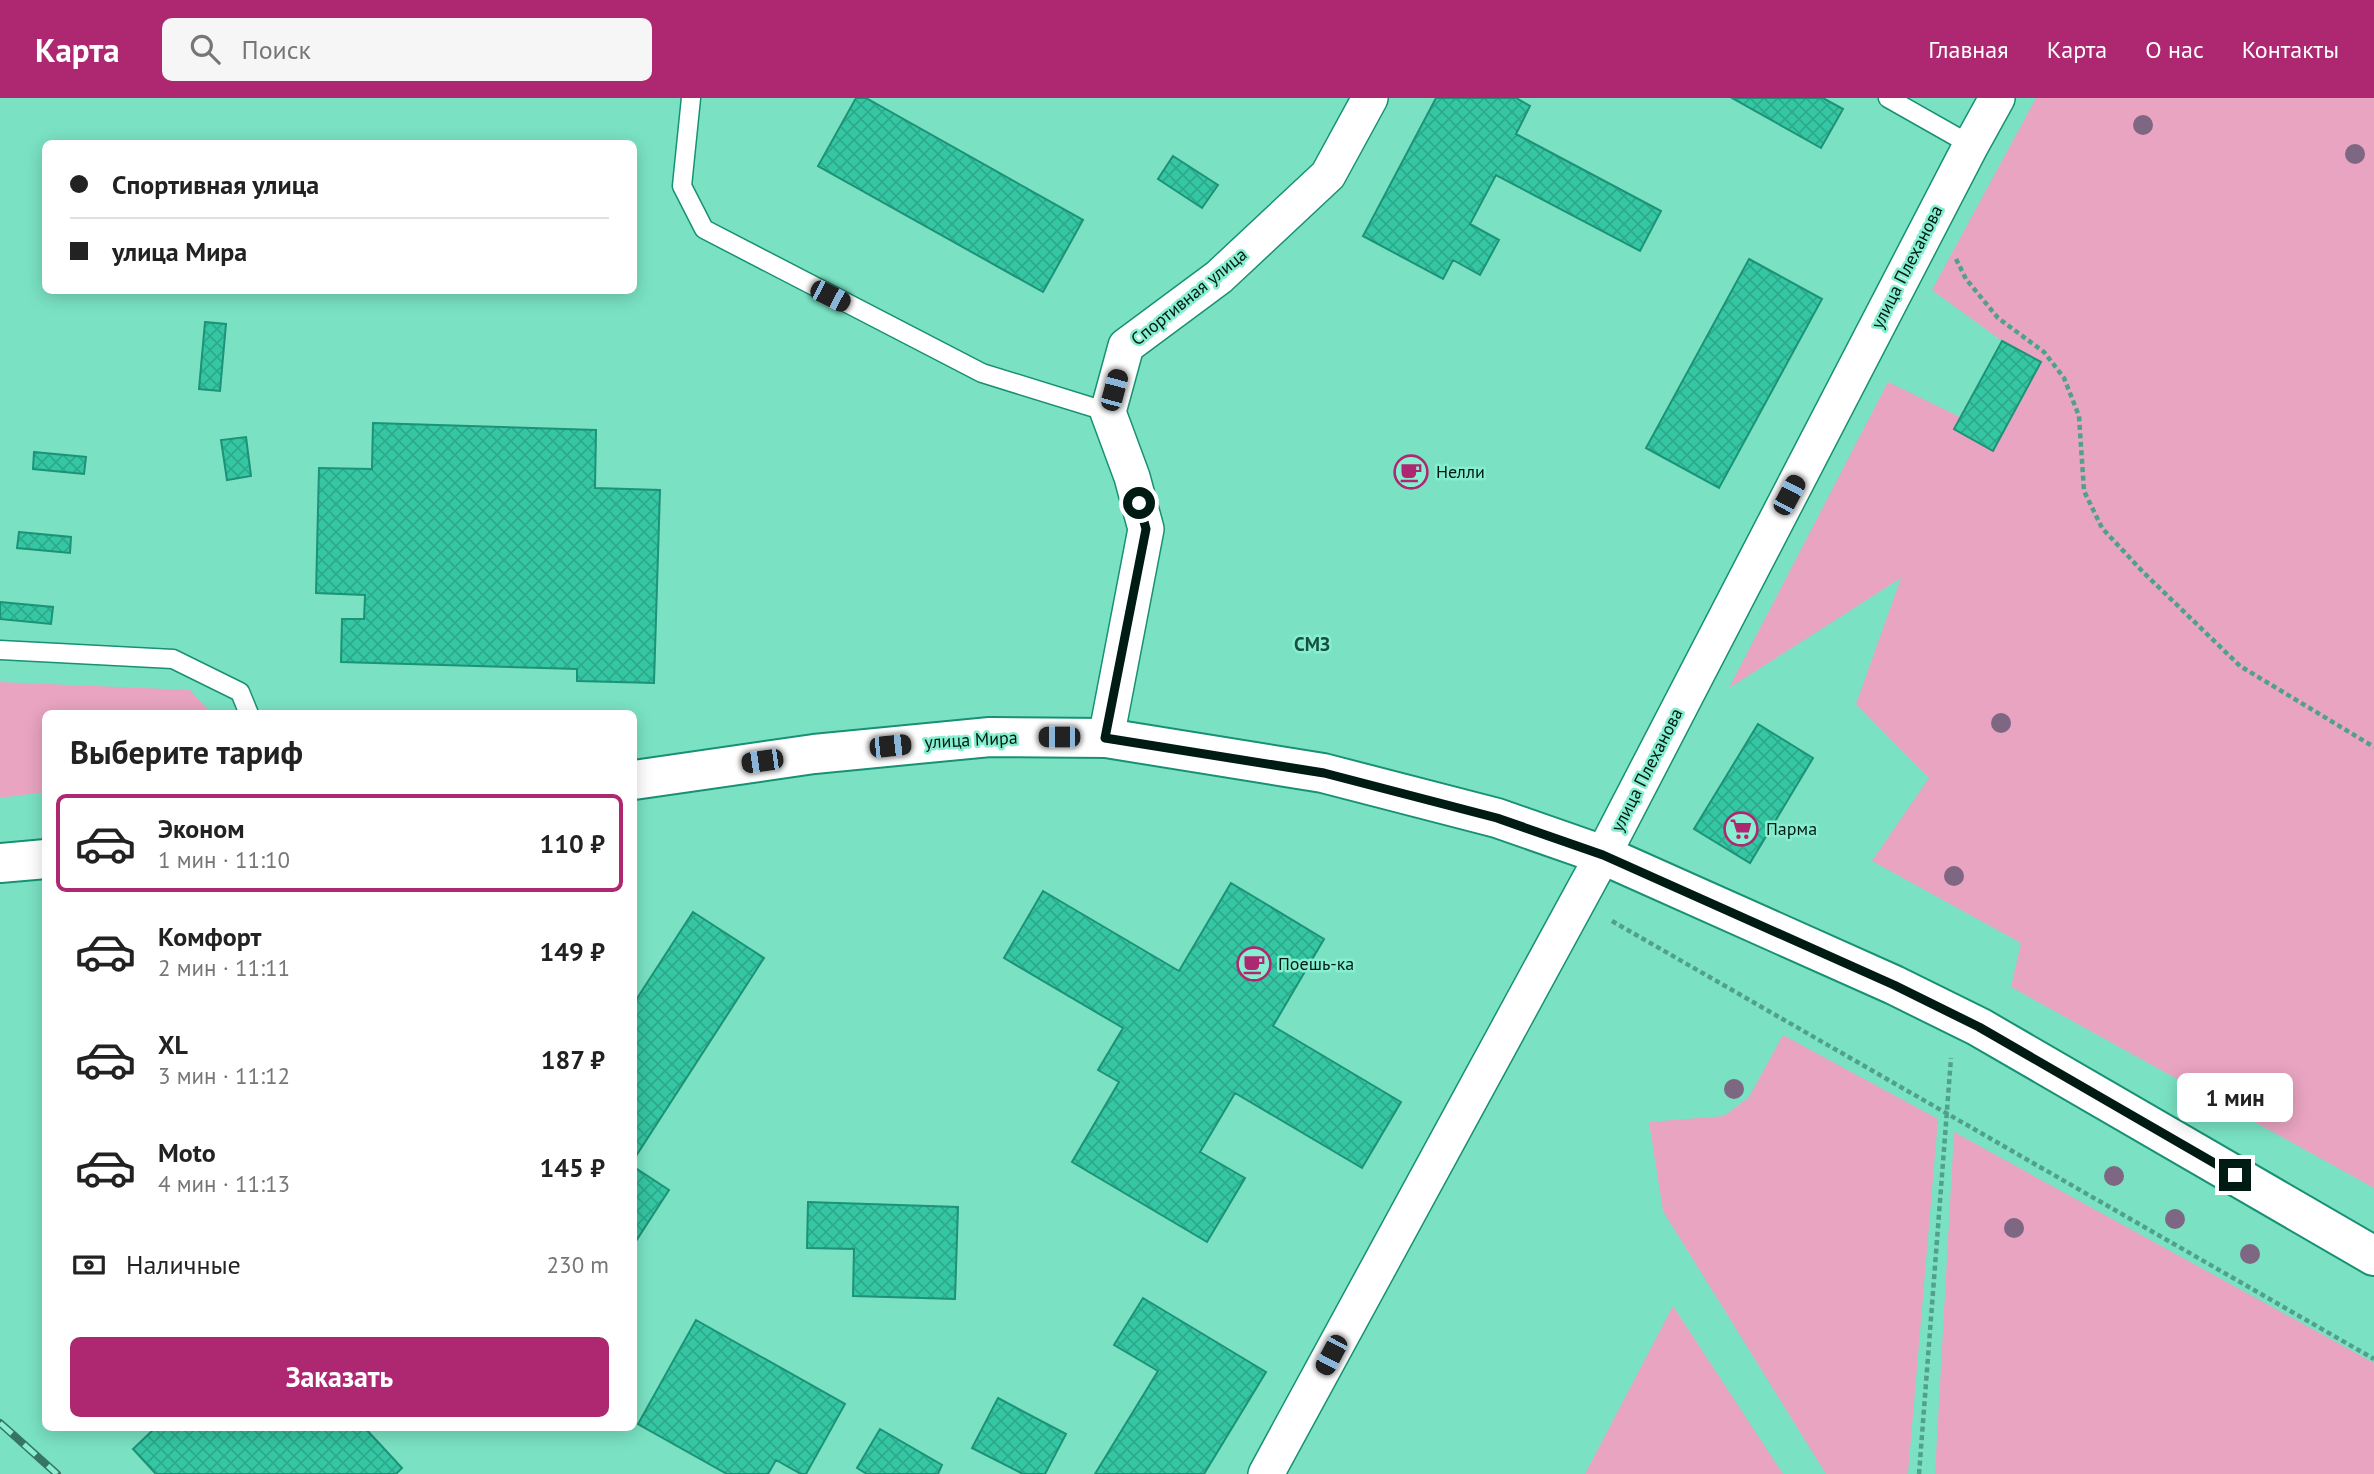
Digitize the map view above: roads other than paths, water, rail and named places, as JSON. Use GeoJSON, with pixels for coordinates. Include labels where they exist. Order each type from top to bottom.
{"type":"FeatureCollection","features":[{"type":"Feature","properties":{"kind":"highway","name":"улица Мира"},"geometry":{"type":"LineString","coordinates":[[637,780],[814,754],[990,737],[1105,738],[1324,773],[1497,818],[1603,855],[1894,985],[1991,1034],[2374,1256]]}},
{"type":"Feature","properties":{"kind":"highway"},"geometry":{"type":"LineString","coordinates":[[0,863],[42,859]]}},
{"type":"Feature","properties":{"kind":"street","name":"Спортивная улица"},"geometry":{"type":"LineString","coordinates":[[1108,412],[1126,346],[1219,277],[1328,175],[1370,98]]}},
{"type":"Feature","properties":{"kind":"street","name":"улица Плеханова"},"geometry":{"type":"LineString","coordinates":[[1266,1474],[1603,855],[1997,98]]}},
{"type":"Feature","properties":{"kind":"street"},"geometry":{"type":"LineString","coordinates":[[1105,738],[1146,529],[1132,477],[1108,412]]}},
{"type":"Feature","properties":{"kind":"lane"},"geometry":{"type":"LineString","coordinates":[[691,98],[682,186],[705,229],[982,373],[1108,412]]}},
{"type":"Feature","properties":{"kind":"lane"},"geometry":{"type":"LineString","coordinates":[[1888,98],[1971,145]]}},
{"type":"Feature","properties":{"kind":"lane"},"geometry":{"type":"LineString","coordinates":[[0,650],[173,659],[240,692],[247,710]]}},
{"type":"Feature","properties":{"kind":"railway"},"geometry":{"type":"LineString","coordinates":[[0,1423],[57,1474]]}},
{"type":"Feature","properties":{"kind":"place","name":"Нелли"},"geometry":{"type":"Point","coordinates":[1411,472]}},
{"type":"Feature","properties":{"kind":"place","name":"Парма"},"geometry":{"type":"Point","coordinates":[1741,829]}},
{"type":"Feature","properties":{"kind":"place","name":"Поешь-ка"},"geometry":{"type":"Point","coordinates":[1254,964]}},
{"type":"Feature","properties":{"kind":"district","name":"СМЗ"},"geometry":{"type":"Point","coordinates":[1312,644]}}]}
